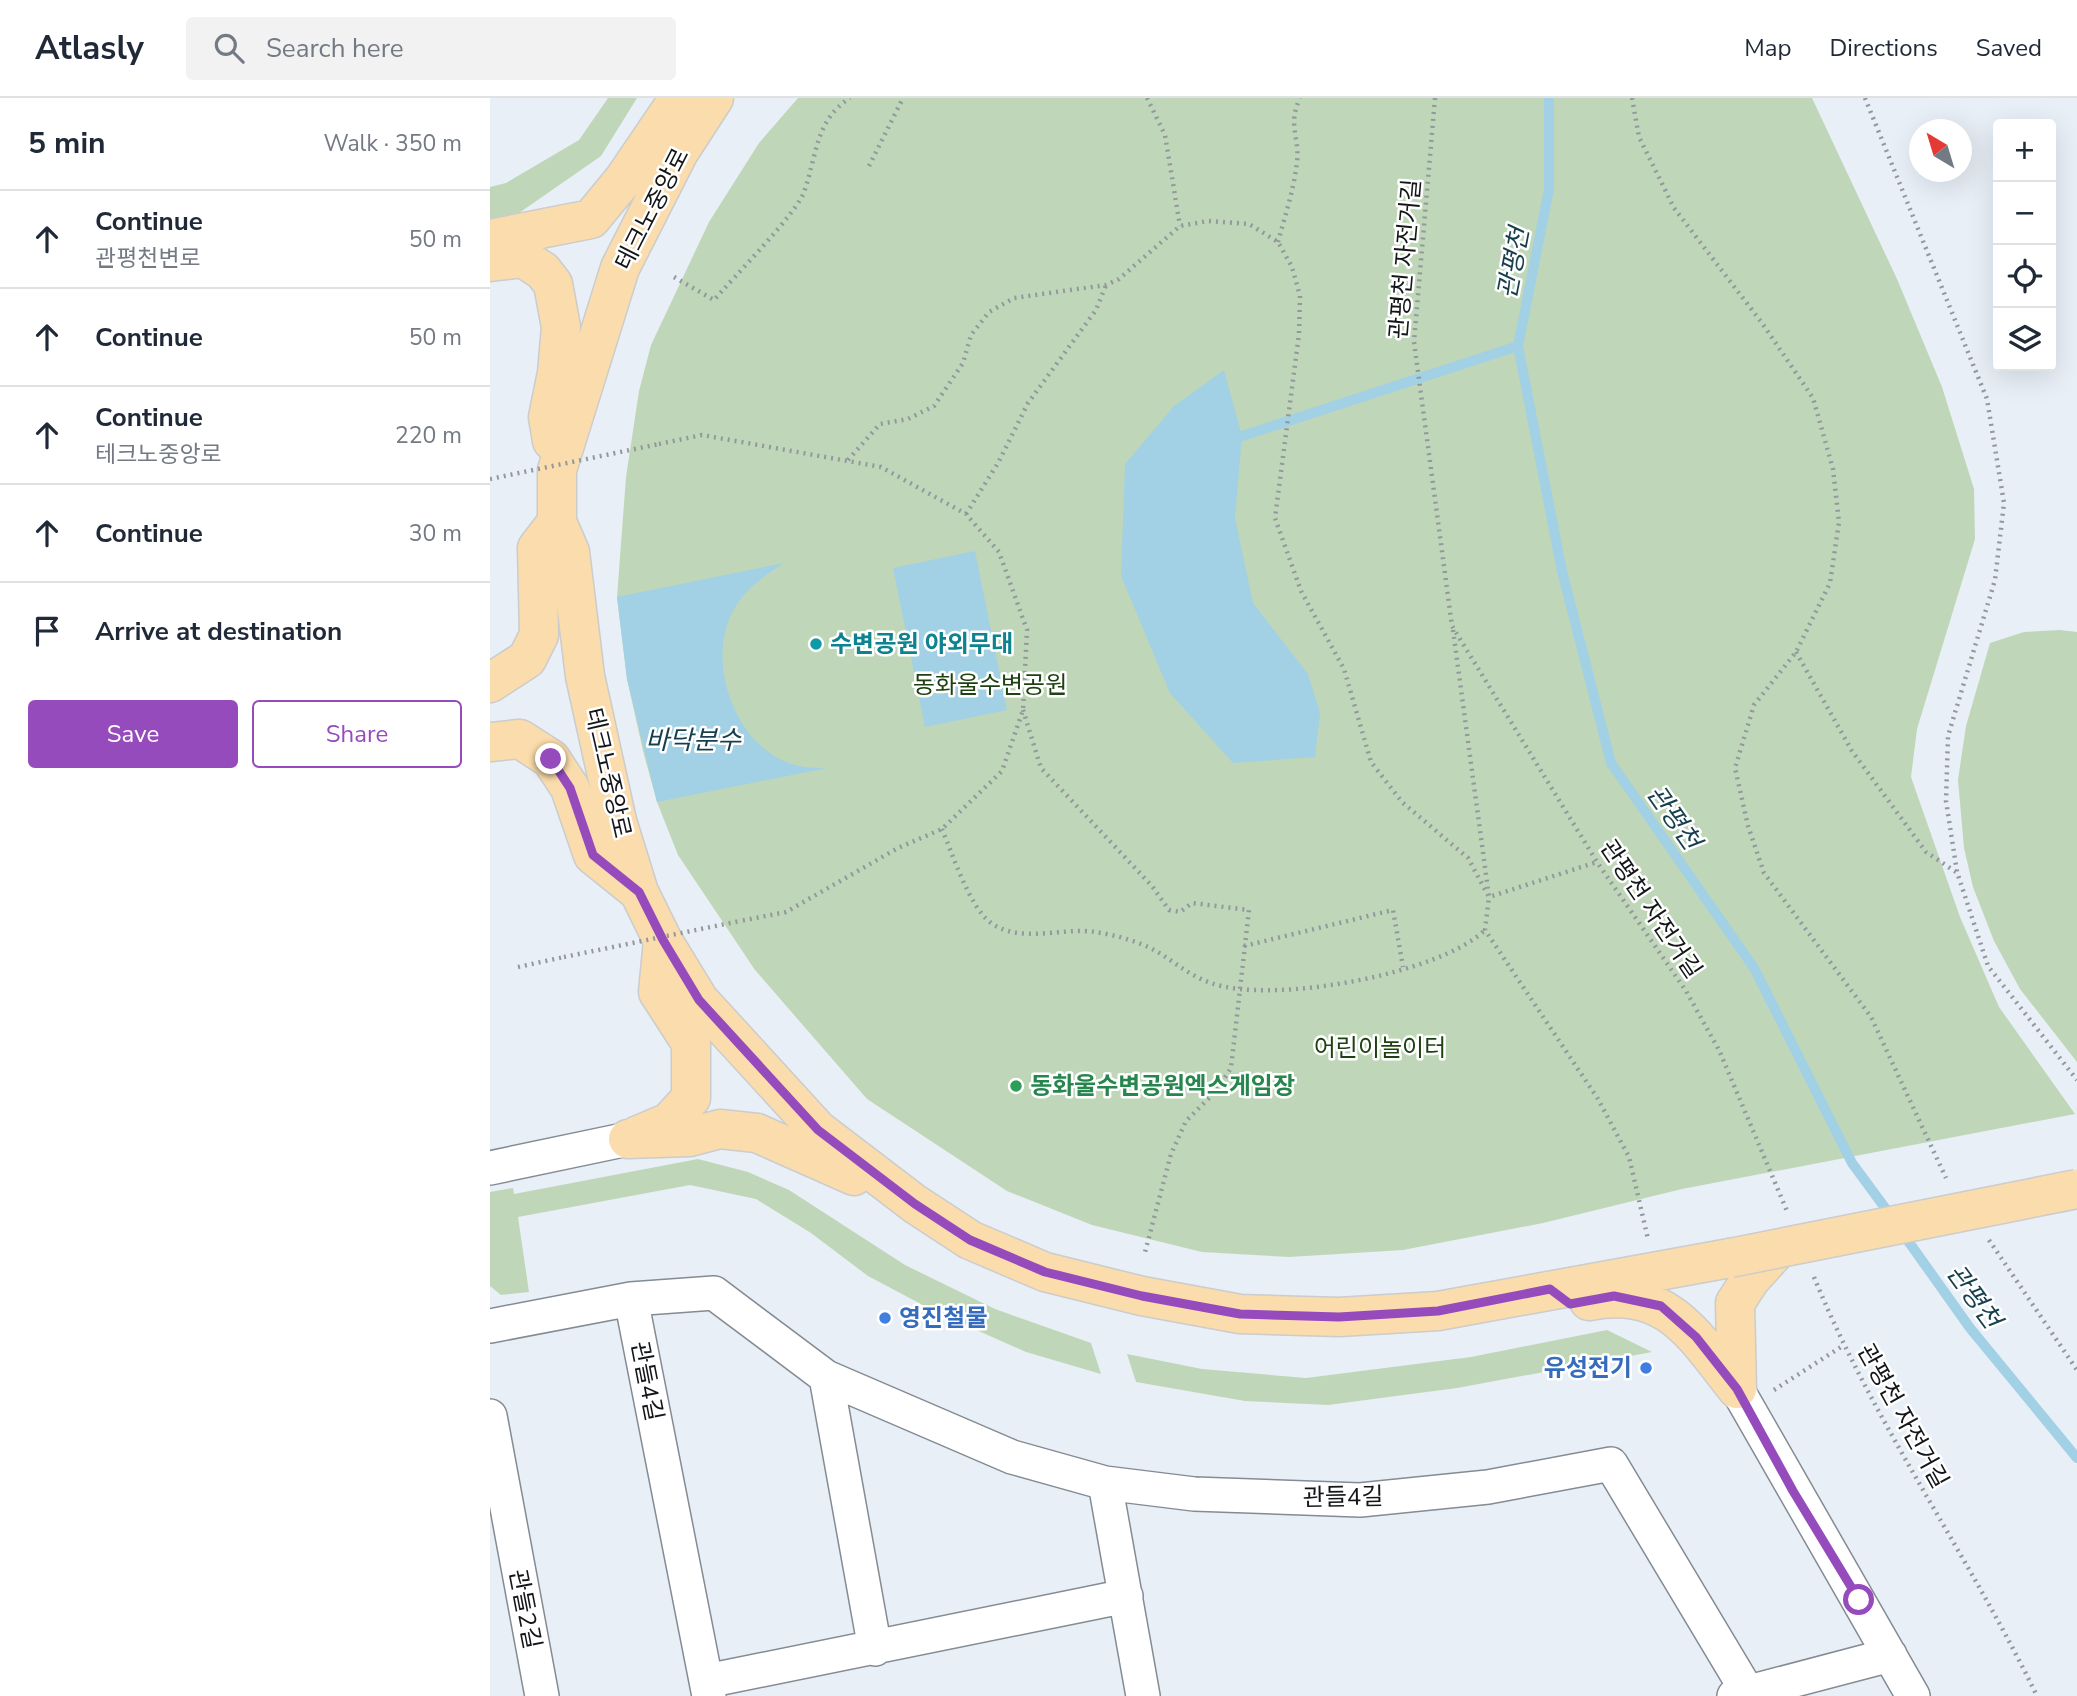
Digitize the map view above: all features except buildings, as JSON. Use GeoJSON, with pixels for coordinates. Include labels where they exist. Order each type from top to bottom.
{"type":"FeatureCollection","features":[{"type":"Feature","properties":{"kind":"main road"},"geometry":{"type":"LineString","coordinates":[[490,239],[590,219],[624,179],[679,98]]}},
{"type":"Feature","properties":{"kind":"main road","name":"테크노중앙로"},"geometry":{"type":"LineString","coordinates":[[714,98],[679,152],[620,268],[558,470],[557,522],[570,552],[578,637],[604,764],[617,821],[639,892],[663,940],[699,1000],[818,1130],[915,1204],[970,1240],[1045,1272],[1142,1296],[1240,1314],[1339,1317],[1438,1311],[1550,1289],[1740,1269],[1784,1235],[2077,1189]]}},
{"type":"Feature","properties":{"kind":"main road"},"geometry":{"type":"LineString","coordinates":[[490,262],[523,258],[543,271],[553,284],[561,327],[557,373],[548,417],[558,470]]}},
{"type":"Feature","properties":{"kind":"main road"},"geometry":{"type":"LineString","coordinates":[[490,683],[527,659],[539,635],[537,548],[557,522]]}},
{"type":"Feature","properties":{"kind":"main road"},"geometry":{"type":"LineString","coordinates":[[490,742],[520,739],[551,759],[570,788],[593,855],[639,892]]}},
{"type":"Feature","properties":{"kind":"main road"},"geometry":{"type":"LineString","coordinates":[[628,1139],[669,1122],[691,1098],[691,1043],[658,992],[663,940]]}},
{"type":"Feature","properties":{"kind":"main road"},"geometry":{"type":"LineString","coordinates":[[628,1139],[690,1137],[720,1129],[757,1133],[915,1204]]}},
{"type":"Feature","properties":{"kind":"main road"},"geometry":{"type":"LineString","coordinates":[[1740,1269],[1735,1304],[1741,1399]]}},
{"type":"Feature","properties":{"kind":"main road"},"geometry":{"type":"LineString","coordinates":[[1550,1289],[1570,1304],[1614,1296],[1661,1306],[1696,1337],[1741,1399]]}},
{"type":"Feature","properties":{"kind":"street"},"geometry":{"type":"LineString","coordinates":[[490,1168],[628,1139]]}},
{"type":"Feature","properties":{"kind":"street","name":"관들4길"},"geometry":{"type":"LineString","coordinates":[[1126,1596],[875,1649],[708,1688],[631,1300],[714,1293],[826,1377],[1012,1457],[1105,1483],[1194,1494],[1360,1500],[1488,1487],[1611,1464],[1744,1695]]}},
{"type":"Feature","properties":{"kind":"street"},"geometry":{"type":"LineString","coordinates":[[490,1326],[631,1300]]}},
{"type":"Feature","properties":{"kind":"street"},"geometry":{"type":"LineString","coordinates":[[826,1377],[875,1649]]}},
{"type":"Feature","properties":{"kind":"street"},"geometry":{"type":"LineString","coordinates":[[1741,1399],[1913,1696]]}},
{"type":"Feature","properties":{"kind":"street","name":"관들2길"},"geometry":{"type":"LineString","coordinates":[[490,1416],[499,1525],[542,1696]]}},
{"type":"Feature","properties":{"kind":"street"},"geometry":{"type":"LineString","coordinates":[[1105,1483],[1143,1696]]}},
{"type":"Feature","properties":{"kind":"street"},"geometry":{"type":"LineString","coordinates":[[1744,1695],[1890,1655]]}},
{"type":"Feature","properties":{"kind":"path"},"geometry":{"type":"LineString","coordinates":[[674,277],[714,300],[804,194],[822,127],[835,107],[850,98]]}},
{"type":"Feature","properties":{"kind":"path"},"geometry":{"type":"LineString","coordinates":[[869,166],[903,98]]}},
{"type":"Feature","properties":{"kind":"path"},"geometry":{"type":"LineString","coordinates":[[1147,98],[1165,135],[1180,226]]}},
{"type":"Feature","properties":{"kind":"path"},"geometry":{"type":"LineString","coordinates":[[1278,242],[1298,158],[1293,123],[1294,111],[1300,98]]}},
{"type":"Feature","properties":{"kind":"path","name":"관평천 자전거길"},"geometry":{"type":"LineString","coordinates":[[1435,98],[1414,342],[1452,626],[1597,862],[1686,991],[1719,1050],[1784,1235]]}},
{"type":"Feature","properties":{"kind":"path"},"geometry":{"type":"LineString","coordinates":[[1632,98],[1639,137],[1674,208],[1762,323],[1812,398],[1833,469],[1839,522],[1830,583],[1796,652],[1754,705],[1735,768],[1748,826],[1764,873],[1871,1017],[1948,1181]]}},
{"type":"Feature","properties":{"kind":"path"},"geometry":{"type":"LineString","coordinates":[[1865,98],[1987,399],[2004,503],[1995,580],[1948,736],[1946,801],[1957,872],[1988,966],[2077,1080]]}},
{"type":"Feature","properties":{"kind":"path"},"geometry":{"type":"LineString","coordinates":[[848,460],[880,424],[908,419],[934,406],[963,363],[971,335],[989,312],[1014,298],[1107,285],[1119,279],[1180,226],[1208,221],[1249,224],[1278,242],[1292,267],[1300,296],[1299,334],[1275,518],[1301,591],[1345,669],[1371,762],[1402,802],[1468,858],[1489,897]]}},
{"type":"Feature","properties":{"kind":"path"},"geometry":{"type":"LineString","coordinates":[[966,514],[998,463],[1028,403],[1096,310],[1107,285]]}},
{"type":"Feature","properties":{"kind":"path"},"geometry":{"type":"LineString","coordinates":[[490,479],[702,435],[881,467],[966,514],[999,552],[1027,630],[1023,710],[1002,771],[942,829],[898,848],[786,912],[518,967]]}},
{"type":"Feature","properties":{"kind":"path"},"geometry":{"type":"LineString","coordinates":[[942,829],[970,894],[989,922],[1009,932],[1093,931],[1132,941],[1157,952],[1180,970],[1214,984],[1293,991],[1343,984],[1451,954],[1471,943],[1485,930],[1489,897],[1452,626]]}},
{"type":"Feature","properties":{"kind":"path"},"geometry":{"type":"LineString","coordinates":[[1796,652],[1852,751],[1926,852],[1957,872]]}},
{"type":"Feature","properties":{"kind":"path"},"geometry":{"type":"LineString","coordinates":[[1023,710],[1041,768],[1152,886],[1169,909],[1180,912],[1192,903],[1249,910],[1238,987],[1231,1068],[1217,1090],[1186,1121],[1171,1154],[1144,1256]]}},
{"type":"Feature","properties":{"kind":"path"},"geometry":{"type":"LineString","coordinates":[[1489,897],[1597,862]]}},
{"type":"Feature","properties":{"kind":"path"},"geometry":{"type":"LineString","coordinates":[[1244,946],[1393,910],[1404,967]]}},
{"type":"Feature","properties":{"kind":"path"},"geometry":{"type":"LineString","coordinates":[[1485,930],[1598,1100],[1629,1157],[1650,1246]]}},
{"type":"Feature","properties":{"kind":"path"},"geometry":{"type":"LineString","coordinates":[[1985,1234],[2077,1370]]}},
{"type":"Feature","properties":{"kind":"path","name":"관평천 자전거길"},"geometry":{"type":"LineString","coordinates":[[1811,1270],[1844,1345],[1922,1488],[2003,1625],[2038,1696]]}},
{"type":"Feature","properties":{"kind":"path"},"geometry":{"type":"LineString","coordinates":[[1741,1399],[1844,1345]]}},
{"type":"Feature","properties":{"kind":"green space"},"geometry":{"type":"Polygon","coordinates":[[[608,98],[637,98],[601,156],[519,213],[490,219],[490,187],[506,183],[579,140],[608,98]]]}},
{"type":"Feature","properties":{"kind":"green space"},"geometry":{"type":"Polygon","coordinates":[[[798,98],[1812,98],[1897,279],[1942,387],[1974,489],[1975,539],[1917,729],[1911,777],[1960,917],[1999,1007],[2075,1114],[1682,1189],[1543,1223],[1403,1250],[1289,1257],[1202,1252],[1092,1225],[1007,1191],[867,1099],[755,970],[678,855],[657,802],[643,751],[627,679],[617,597],[626,477],[639,391],[651,345],[709,222],[759,143],[798,98]]]}},
{"type":"Feature","properties":{"kind":"green space"},"geometry":{"type":"Polygon","coordinates":[[[2024,632],[2077,632],[2077,1062],[2020,989],[1994,941],[1973,887],[1964,848],[1958,780],[1966,726],[1990,643],[2024,632]]]}},
{"type":"Feature","properties":{"kind":"green space"},"geometry":{"type":"Polygon","coordinates":[[[698,1159],[748,1172],[789,1190],[905,1265],[995,1309],[1091,1343],[1101,1374],[1026,1352],[936,1312],[868,1276],[811,1233],[756,1199],[690,1185],[518,1217],[529,1292],[501,1295],[490,1286],[490,1192],[513,1188],[514,1194],[698,1159]]]}},
{"type":"Feature","properties":{"kind":"green space"},"geometry":{"type":"Polygon","coordinates":[[[1607,1330],[1652,1352],[1457,1388],[1328,1405],[1245,1401],[1136,1382],[1127,1354],[1202,1369],[1306,1378],[1471,1357],[1607,1330]]]}},
{"type":"Feature","properties":{"kind":"water"},"geometry":{"type":"Polygon","coordinates":[[[1224,370],[1242,436],[1235,518],[1253,603],[1308,674],[1320,713],[1315,757],[1233,763],[1170,693],[1121,576],[1125,464],[1174,406],[1224,370]]]}},
{"type":"Feature","properties":{"kind":"water"},"geometry":{"type":"Polygon","coordinates":[[[975,551],[1007,710],[925,727],[893,568],[975,551]]]}},
{"type":"Feature","properties":{"kind":"water","name":"바닥분수"},"geometry":{"type":"Polygon","coordinates":[[[784,563],[749,590],[733,611],[725,633],[722,656],[725,680],[732,704],[759,744],[777,758],[799,766],[827,768],[657,802],[627,679],[617,597],[784,563]]]}},
{"type":"Feature","properties":{"kind":"waterway","name":"관평천"},"geometry":{"type":"LineString","coordinates":[[1549,98],[1549,189],[1518,346],[1562,571],[1611,763],[1754,968],[1852,1163],[1891,1216]]}},
{"type":"Feature","properties":{"kind":"waterway"},"geometry":{"type":"LineString","coordinates":[[1242,436],[1518,346]]}},
{"type":"Feature","properties":{"kind":"waterway","name":"관평천"},"geometry":{"type":"LineString","coordinates":[[1901,1231],[1970,1328],[2077,1458]]}},
{"type":"Feature","properties":{"kind":"place","name":"수변공원 야외무대"},"geometry":{"type":"Point","coordinates":[816,644]}},
{"type":"Feature","properties":{"kind":"place","name":"동화울수변공원엑스게임장"},"geometry":{"type":"Point","coordinates":[1016,1086]}},
{"type":"Feature","properties":{"kind":"place","name":"영진철물"},"geometry":{"type":"Point","coordinates":[885,1318]}},
{"type":"Feature","properties":{"kind":"place","name":"유성전기"},"geometry":{"type":"Point","coordinates":[1646,1368]}},
{"type":"Feature","properties":{"kind":"route"},"geometry":{"type":"LineString","coordinates":[[551,759],[570,788],[593,855],[639,892],[663,940],[699,1000],[818,1130],[915,1204],[970,1240],[1045,1272],[1142,1296],[1240,1314],[1339,1317],[1438,1311],[1550,1289],[1570,1304],[1614,1296],[1661,1306],[1696,1337],[1737,1389],[1793,1491],[1859,1600]]}},
{"type":"Feature","properties":{"kind":"park label","name":"동화울수변공원"},"geometry":{"type":"Point","coordinates":[990,685]}},
{"type":"Feature","properties":{"kind":"park label","name":"어린이놀이터"},"geometry":{"type":"Point","coordinates":[1380,1048]}}]}
